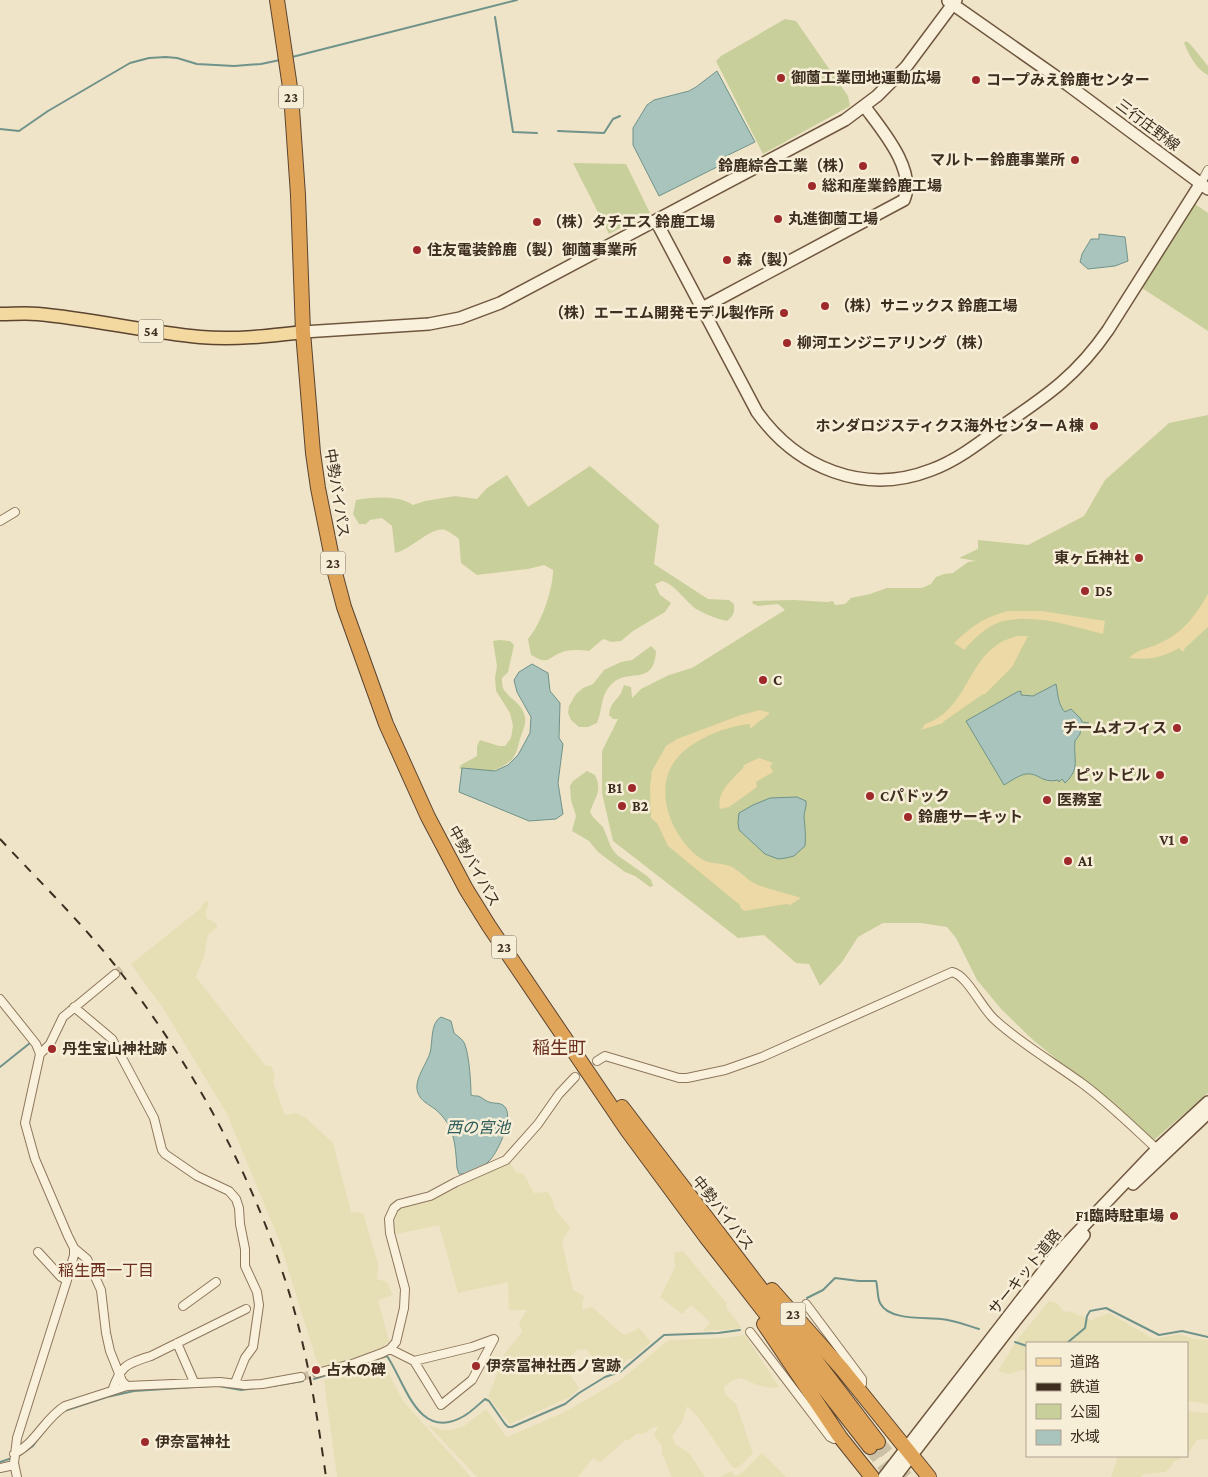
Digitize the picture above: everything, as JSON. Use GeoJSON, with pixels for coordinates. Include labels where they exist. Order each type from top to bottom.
{"type":"FeatureCollection","features":[{"type":"Feature","properties":{"kind":"highway","name":"中勢バイパス"},"geometry":{"type":"LineString","coordinates":[[276,0],[291,94],[296,150],[303,332],[313,453],[322,511],[344,607],[369,679],[411,782],[466,889],[542,1003],[627,1130],[723,1259],[874,1444],[542,1003]]}},
{"type":"Feature","properties":{"kind":"highway","name":"23"},"geometry":{"type":"LineString","coordinates":[[678,1182],[858,1388],[908,1452]]}},
{"type":"Feature","properties":{"kind":"highway","name":"23"},"geometry":{"type":"LineString","coordinates":[[723,1259],[750,1303],[840,1437],[872,1477]]}},
{"type":"Feature","properties":{"kind":"highway"},"geometry":{"type":"LineString","coordinates":[[908,1452],[929,1477]]}},
{"type":"Feature","properties":{"kind":"main road","name":"54"},"geometry":{"type":"LineString","coordinates":[[0,314],[36,314],[203,337],[240,338],[303,332]]}},
{"type":"Feature","properties":{"kind":"street"},"geometry":{"type":"LineString","coordinates":[[303,332],[410,326],[460,318],[500,303],[845,120],[877,96],[906,67],[952,1]]}},
{"type":"Feature","properties":{"kind":"street","name":"三行庄野線"},"geometry":{"type":"LineString","coordinates":[[952,1],[1204,186]]}},
{"type":"Feature","properties":{"kind":"street"},"geometry":{"type":"LineString","coordinates":[[702,308],[904,200],[906,189],[900,159],[864,107]]}},
{"type":"Feature","properties":{"kind":"street"},"geometry":{"type":"LineString","coordinates":[[656,221],[758,412],[771,430],[790,448],[822,467],[848,476],[888,480],[920,474],[944,464],[1050,393],[1069,378],[1097,346],[1108,330],[1204,186],[1208,170]]}},
{"type":"Feature","properties":{"kind":"street"},"geometry":{"type":"LineString","coordinates":[[0,521],[15,512]]}},
{"type":"Feature","properties":{"kind":"street"},"geometry":{"type":"LineString","coordinates":[[597,1062],[605,1056],[680,1078],[725,1070],[789,1046],[952,972],[962,977],[985,1010],[1010,1033],[1084,1085],[1160,1152]]}},
{"type":"Feature","properties":{"kind":"street"},"geometry":{"type":"LineString","coordinates":[[17,1477],[14,1461],[17,1438],[74,1255],[74,1248],[48,1190],[25,1123],[40,1054],[50,1044],[63,1017],[115,974]]}},
{"type":"Feature","properties":{"kind":"street"},"geometry":{"type":"LineString","coordinates":[[0,999],[36,1044],[40,1054]]}},
{"type":"Feature","properties":{"kind":"street"},"geometry":{"type":"LineString","coordinates":[[74,1008],[112,1039],[154,1118],[162,1150],[165,1154],[198,1176],[228,1190],[236,1199],[245,1249],[245,1266],[257,1292],[259,1305],[253,1347],[245,1358],[235,1383]]}},
{"type":"Feature","properties":{"kind":"street"},"geometry":{"type":"LineString","coordinates":[[317,1373],[368,1359],[390,1349],[396,1342],[404,1308],[405,1289],[390,1233],[389,1219],[391,1212],[399,1204],[430,1196],[456,1182],[487,1170],[506,1160],[538,1124],[559,1094],[575,1077]]}},
{"type":"Feature","properties":{"kind":"street","name":"サーキット道路"},"geometry":{"type":"LineString","coordinates":[[884,1477],[908,1452],[1055,1256],[1208,1102]]}},
{"type":"Feature","properties":{"kind":"street","name":"サーキット道路"},"geometry":{"type":"LineString","coordinates":[[1160,1152],[1208,1113]]}},
{"type":"Feature","properties":{"kind":"street"},"geometry":{"type":"LineString","coordinates":[[74,1248],[87,1259],[101,1290],[110,1351],[122,1382],[127,1386]]}},
{"type":"Feature","properties":{"kind":"street"},"geometry":{"type":"LineString","coordinates":[[38,1252],[61,1278],[66,1280]]}},
{"type":"Feature","properties":{"kind":"street"},"geometry":{"type":"LineString","coordinates":[[183,1306],[216,1282]]}},
{"type":"Feature","properties":{"kind":"street"},"geometry":{"type":"LineString","coordinates":[[806,1304],[862,1378],[862,1384],[858,1388]]}},
{"type":"Feature","properties":{"kind":"street"},"geometry":{"type":"LineString","coordinates":[[112,1391],[118,1372],[139,1359],[151,1356],[246,1309]]}},
{"type":"Feature","properties":{"kind":"street"},"geometry":{"type":"LineString","coordinates":[[750,1332],[830,1437],[834,1439],[840,1437]]}},
{"type":"Feature","properties":{"kind":"street"},"geometry":{"type":"LineString","coordinates":[[390,1349],[414,1361],[441,1405],[472,1380],[494,1339],[472,1347],[414,1361]]}},
{"type":"Feature","properties":{"kind":"street"},"geometry":{"type":"LineString","coordinates":[[177,1343],[194,1382]]}},
{"type":"Feature","properties":{"kind":"street"},"geometry":{"type":"LineString","coordinates":[[0,1468],[14,1461],[56,1412],[65,1406],[127,1386],[194,1382],[220,1382],[245,1385],[300,1377]]}},
{"type":"Feature","properties":{"kind":"street"},"geometry":{"type":"LineString","coordinates":[[895,1477],[908,1452]]}},
{"type":"Feature","properties":{"kind":"shaded area"},"geometry":{"type":"Polygon","coordinates":[[[205,901],[209,903],[206,918],[217,924],[217,927],[208,935],[204,956],[196,977],[265,1065],[271,1066],[275,1076],[273,1082],[285,1115],[295,1113],[306,1118],[333,1143],[351,1212],[363,1213],[378,1264],[377,1279],[387,1282],[393,1295],[378,1300],[389,1341],[376,1353],[325,1370],[317,1362],[279,1240],[227,1114],[163,1008],[131,964],[200,909],[205,901]]]}},
{"type":"Feature","properties":{"kind":"shaded area"},"geometry":{"type":"Polygon","coordinates":[[[509,1162],[517,1173],[524,1174],[534,1193],[548,1192],[555,1209],[570,1227],[562,1242],[573,1290],[584,1296],[583,1310],[592,1307],[626,1335],[639,1328],[651,1342],[618,1369],[606,1373],[586,1349],[576,1350],[565,1367],[579,1388],[570,1397],[510,1424],[488,1397],[505,1353],[522,1332],[519,1323],[527,1310],[509,1310],[508,1282],[458,1293],[439,1225],[392,1235],[392,1222],[398,1208],[509,1162]]]}},
{"type":"Feature","properties":{"kind":"shaded area"},"geometry":{"type":"Polygon","coordinates":[[[683,1251],[727,1304],[726,1307],[741,1327],[738,1329],[703,1331],[710,1322],[691,1305],[682,1314],[660,1297],[675,1267],[674,1253],[683,1251]]]}},
{"type":"Feature","properties":{"kind":"shaded area"},"geometry":{"type":"Polygon","coordinates":[[[1049,1301],[1057,1303],[1064,1312],[1069,1311],[1091,1320],[1109,1313],[1154,1339],[1180,1334],[1194,1339],[1208,1340],[1208,1404],[1188,1401],[1188,1342],[1026,1342],[1026,1371],[1008,1374],[998,1371],[1018,1339],[1049,1301]]]}},
{"type":"Feature","properties":{"kind":"shaded area"},"geometry":{"type":"Polygon","coordinates":[[[745,1335],[779,1387],[760,1386],[741,1378],[733,1380],[724,1387],[725,1394],[736,1404],[753,1453],[738,1468],[733,1468],[698,1417],[687,1406],[683,1420],[672,1437],[675,1444],[689,1453],[705,1477],[672,1477],[662,1453],[662,1446],[654,1435],[658,1427],[652,1428],[643,1434],[636,1434],[629,1440],[625,1440],[601,1462],[593,1458],[578,1477],[477,1477],[428,1425],[442,1430],[451,1430],[464,1426],[486,1409],[507,1437],[565,1412],[623,1378],[666,1342],[671,1340],[745,1335]]]}},
{"type":"Feature","properties":{"kind":"shaded area"},"geometry":{"type":"Polygon","coordinates":[[[384,1363],[403,1401],[471,1477],[337,1477],[324,1380],[384,1363]]]}},
{"type":"Feature","properties":{"kind":"shaded area"},"geometry":{"type":"Polygon","coordinates":[[[1188,1411],[1208,1413],[1208,1439],[1197,1440],[1188,1454],[1188,1411]]]}},
{"type":"Feature","properties":{"kind":"shaded area"},"geometry":{"type":"Polygon","coordinates":[[[762,1453],[786,1477],[720,1477],[731,1471],[735,1476],[742,1473],[762,1453]]]}},
{"type":"Feature","properties":{"kind":"shaded area"},"geometry":{"type":"Polygon","coordinates":[[[1118,1457],[1183,1457],[1174,1462],[1166,1472],[1143,1474],[1141,1477],[1111,1477],[1118,1457]]]}},
{"type":"Feature","properties":{"kind":"green space","name":"御薗工業団地運動広場"},"geometry":{"type":"Polygon","coordinates":[[[785,19],[796,21],[848,96],[850,106],[763,154],[716,61],[721,56],[785,19]]]}},
{"type":"Feature","properties":{"kind":"green space"},"geometry":{"type":"Polygon","coordinates":[[[1186,41],[1208,66],[1208,75],[1193,61],[1184,43],[1186,41]]]}},
{"type":"Feature","properties":{"kind":"green space"},"geometry":{"type":"Polygon","coordinates":[[[573,163],[626,164],[650,213],[609,234],[573,163]]]}},
{"type":"Feature","properties":{"kind":"green space"},"geometry":{"type":"Polygon","coordinates":[[[1195,204],[1208,213],[1208,331],[1142,288],[1195,204]]]}},
{"type":"Feature","properties":{"kind":"green space","name":"鈴鹿サーキット"},"geometry":{"type":"Polygon","coordinates":[[[1208,415],[1208,1093],[1154,1140],[1032,1039],[1002,1010],[977,980],[956,938],[947,927],[921,923],[883,923],[858,937],[842,962],[820,986],[809,964],[796,963],[764,935],[738,938],[613,841],[602,793],[602,751],[618,719],[613,719],[609,715],[611,708],[624,685],[631,687],[632,698],[641,689],[669,675],[692,668],[785,610],[778,604],[758,606],[753,604],[752,601],[833,601],[835,605],[845,604],[851,598],[887,588],[922,588],[931,584],[936,577],[953,573],[968,562],[976,561],[959,558],[978,549],[978,540],[1028,545],[1084,516],[1105,480],[1169,423],[1208,415]]]}},
{"type":"Feature","properties":{"kind":"green space"},"geometry":{"type":"Polygon","coordinates":[[[590,466],[659,525],[654,564],[708,599],[729,600],[734,604],[734,607],[733,614],[727,621],[696,609],[676,589],[662,581],[655,584],[660,595],[671,603],[665,612],[633,631],[621,641],[612,642],[603,639],[589,651],[567,651],[547,660],[541,660],[531,655],[528,639],[533,633],[545,606],[551,587],[553,570],[544,565],[528,569],[477,575],[461,563],[459,539],[445,530],[434,531],[408,548],[395,553],[392,526],[382,518],[370,520],[366,524],[359,524],[353,514],[356,500],[363,499],[393,498],[413,505],[455,496],[477,499],[487,488],[507,475],[528,507],[590,466]]]}},
{"type":"Feature","properties":{"kind":"green space"},"geometry":{"type":"Polygon","coordinates":[[[493,641],[510,641],[514,645],[508,672],[502,678],[502,684],[504,690],[524,712],[524,727],[516,753],[508,763],[488,772],[472,773],[459,768],[477,756],[477,746],[480,740],[505,746],[511,738],[513,726],[510,713],[496,691],[495,678],[497,666],[493,641]]]}},
{"type":"Feature","properties":{"kind":"green space"},"geometry":{"type":"Polygon","coordinates":[[[651,646],[656,651],[651,669],[640,675],[619,679],[609,687],[604,697],[597,723],[588,727],[579,727],[571,720],[568,713],[569,706],[576,694],[583,688],[593,684],[604,670],[621,662],[632,660],[651,646]]]}},
{"type":"Feature","properties":{"kind":"green space"},"geometry":{"type":"Polygon","coordinates":[[[587,771],[595,775],[598,786],[590,812],[603,827],[611,847],[617,855],[647,876],[653,886],[650,887],[635,876],[625,872],[598,852],[589,841],[572,831],[576,816],[571,800],[570,786],[573,781],[587,771]]]}},
{"type":"Feature","properties":{"kind":"sand"},"geometry":{"type":"Polygon","coordinates":[[[1208,594],[1208,627],[1183,652],[1179,648],[1155,658],[1129,658],[1137,652],[1176,634],[1194,616],[1208,594]]]}},
{"type":"Feature","properties":{"kind":"sand"},"geometry":{"type":"Polygon","coordinates":[[[1008,611],[1042,611],[1105,621],[1103,634],[1048,621],[1019,619],[993,625],[964,650],[954,643],[979,623],[1008,611]]]}},
{"type":"Feature","properties":{"kind":"sand"},"geometry":{"type":"Polygon","coordinates":[[[1018,636],[1028,636],[1012,667],[984,695],[943,723],[921,730],[925,724],[940,716],[952,705],[988,652],[1001,642],[1018,636]]]}},
{"type":"Feature","properties":{"kind":"sand"},"geometry":{"type":"Polygon","coordinates":[[[760,710],[770,713],[750,729],[750,724],[731,727],[701,739],[685,750],[670,769],[666,782],[665,797],[673,825],[690,849],[700,858],[707,862],[732,867],[751,881],[772,890],[801,898],[790,905],[786,904],[744,911],[740,905],[668,846],[657,823],[651,818],[650,787],[652,771],[666,746],[677,739],[741,715],[760,710]]]}},
{"type":"Feature","properties":{"kind":"sand"},"geometry":{"type":"Polygon","coordinates":[[[759,758],[773,763],[770,766],[773,772],[756,782],[757,787],[729,807],[720,809],[720,797],[726,787],[744,765],[759,758]]]}},
{"type":"Feature","properties":{"kind":"water"},"geometry":{"type":"Polygon","coordinates":[[[717,71],[755,142],[722,158],[725,163],[659,196],[633,145],[633,128],[647,105],[654,100],[689,91],[717,71]]]}},
{"type":"Feature","properties":{"kind":"water"},"geometry":{"type":"Polygon","coordinates":[[[1099,234],[1125,237],[1128,261],[1115,266],[1088,269],[1080,262],[1082,254],[1091,239],[1099,239],[1099,234]]]}},
{"type":"Feature","properties":{"kind":"water"},"geometry":{"type":"Polygon","coordinates":[[[532,664],[548,673],[550,691],[560,703],[559,738],[563,744],[558,783],[563,814],[556,819],[529,821],[459,792],[462,768],[495,771],[508,765],[518,755],[530,733],[531,717],[517,692],[514,680],[519,672],[532,664]]]}},
{"type":"Feature","properties":{"kind":"water"},"geometry":{"type":"Polygon","coordinates":[[[1056,684],[1060,703],[1065,712],[1071,709],[1082,722],[1089,723],[1081,725],[1080,734],[1075,741],[1075,768],[1073,773],[1065,783],[1062,779],[1059,782],[1058,780],[1053,781],[1026,774],[1004,785],[966,721],[1017,692],[1021,691],[1021,695],[1033,696],[1056,684]]]}},
{"type":"Feature","properties":{"kind":"water"},"geometry":{"type":"Polygon","coordinates":[[[797,797],[806,801],[804,817],[805,846],[794,856],[778,859],[765,854],[739,830],[739,813],[753,805],[770,798],[797,797]]]}},
{"type":"Feature","properties":{"kind":"water","name":"西の宮池"},"geometry":{"type":"Polygon","coordinates":[[[441,1017],[451,1021],[454,1033],[465,1045],[471,1095],[491,1103],[501,1104],[507,1111],[508,1117],[501,1142],[493,1156],[480,1168],[463,1174],[459,1174],[457,1168],[453,1136],[447,1122],[442,1115],[421,1098],[417,1088],[417,1083],[430,1053],[433,1028],[441,1017]]]}},
{"type":"Feature","properties":{"kind":"waterway"},"geometry":{"type":"LineString","coordinates":[[292,57],[517,0]]}},
{"type":"Feature","properties":{"kind":"waterway"},"geometry":{"type":"LineString","coordinates":[[495,17],[513,132],[537,133]]}},
{"type":"Feature","properties":{"kind":"waterway"},"geometry":{"type":"LineString","coordinates":[[0,129],[19,131],[48,111],[130,63],[149,58],[177,58],[197,64],[234,66],[261,64],[280,60]]}},
{"type":"Feature","properties":{"kind":"waterway"},"geometry":{"type":"LineString","coordinates":[[558,131],[604,133],[613,119],[620,116]]}},
{"type":"Feature","properties":{"kind":"waterway"},"geometry":{"type":"LineString","coordinates":[[0,1067],[30,1043]]}},
{"type":"Feature","properties":{"kind":"waterway"},"geometry":{"type":"LineString","coordinates":[[807,1298],[823,1290],[835,1278],[876,1281],[880,1303],[891,1313],[908,1317],[951,1320],[979,1329]]}},
{"type":"Feature","properties":{"kind":"waterway"},"geometry":{"type":"LineString","coordinates":[[1068,1342],[1085,1328],[1090,1311],[1106,1308],[1159,1335],[1182,1331],[1208,1337]]}},
{"type":"Feature","properties":{"kind":"waterway"},"geometry":{"type":"LineString","coordinates":[[314,1379],[387,1356],[407,1394],[424,1416],[435,1422],[448,1422],[464,1416],[485,1399],[489,1401],[505,1424],[508,1427],[512,1427],[565,1404],[605,1377],[620,1372],[664,1335],[718,1333],[740,1330]]}},
{"type":"Feature","properties":{"kind":"waterway"},"geometry":{"type":"LineString","coordinates":[[1015,1342],[1026,1346]]}},
{"type":"Feature","properties":{"kind":"waterway"},"geometry":{"type":"LineString","coordinates":[[266,1387],[303,1381]]}},
{"type":"Feature","properties":{"kind":"waterway"},"geometry":{"type":"LineString","coordinates":[[64,1411],[107,1397],[134,1391],[211,1386]]}},
{"type":"Feature","properties":{"kind":"waterway"},"geometry":{"type":"LineString","coordinates":[[219,1386],[241,1390],[256,1388]]}},
{"type":"Feature","properties":{"kind":"waterway"},"geometry":{"type":"LineString","coordinates":[[17,1457],[33,1446],[40,1436]]}},
{"type":"Feature","properties":{"kind":"waterway"},"geometry":{"type":"LineString","coordinates":[[0,1462],[12,1458]]}},
{"type":"Feature","properties":{"kind":"tunnel"},"geometry":{"type":"LineString","coordinates":[[115,974],[124,967]]}},
{"type":"Feature","properties":{"kind":"tunnel"},"geometry":{"type":"LineString","coordinates":[[301,1377],[317,1373]]}},
{"type":"Feature","properties":{"kind":"tunnel"},"geometry":{"type":"LineString","coordinates":[[878,1442],[906,1477]]}},
{"type":"Feature","properties":{"kind":"tunnel"},"geometry":{"type":"LineString","coordinates":[[870,1447],[893,1477]]}},
{"type":"Feature","properties":{"kind":"railway"},"geometry":{"type":"LineString","coordinates":[[0,839],[87,932],[142,1001],[193,1078],[237,1159],[273,1245],[295,1312],[311,1382],[326,1477]]}},
{"type":"Feature","properties":{"kind":"place","name":"御薗工業団地運動広場"},"geometry":{"type":"Point","coordinates":[781,78]}},
{"type":"Feature","properties":{"kind":"place","name":"コープみえ鈴鹿センター"},"geometry":{"type":"Point","coordinates":[976,80]}},
{"type":"Feature","properties":{"kind":"place","name":"マルトー鈴鹿事業所"},"geometry":{"type":"Point","coordinates":[1075,160]}},
{"type":"Feature","properties":{"kind":"place","name":"鈴鹿綜合工業（株）"},"geometry":{"type":"Point","coordinates":[863,166]}},
{"type":"Feature","properties":{"kind":"place","name":"総和産業鈴鹿工場"},"geometry":{"type":"Point","coordinates":[812,186]}},
{"type":"Feature","properties":{"kind":"place","name":"丸進御薗工場"},"geometry":{"type":"Point","coordinates":[778,219]}},
{"type":"Feature","properties":{"kind":"place","name":"（株）タチエス 鈴鹿工場"},"geometry":{"type":"Point","coordinates":[537,222]}},
{"type":"Feature","properties":{"kind":"place","name":"住友電装鈴鹿（製）御薗事業所"},"geometry":{"type":"Point","coordinates":[417,250]}},
{"type":"Feature","properties":{"kind":"place","name":"森（製）"},"geometry":{"type":"Point","coordinates":[727,260]}},
{"type":"Feature","properties":{"kind":"place","name":"（株）サニックス 鈴鹿工場"},"geometry":{"type":"Point","coordinates":[825,306]}},
{"type":"Feature","properties":{"kind":"place","name":"（株）エーエム開発モデル製作所"},"geometry":{"type":"Point","coordinates":[784,313]}},
{"type":"Feature","properties":{"kind":"place","name":"柳河エンジニアリング（株）"},"geometry":{"type":"Point","coordinates":[787,343]}},
{"type":"Feature","properties":{"kind":"place","name":"ホンダロジスティクス海外センターＡ棟"},"geometry":{"type":"Point","coordinates":[1094,426]}},
{"type":"Feature","properties":{"kind":"place","name":"東ヶ丘神社"},"geometry":{"type":"Point","coordinates":[1139,558]}},
{"type":"Feature","properties":{"kind":"place","name":"D5"},"geometry":{"type":"Point","coordinates":[1085,591]}},
{"type":"Feature","properties":{"kind":"place","name":"C"},"geometry":{"type":"Point","coordinates":[763,680]}},
{"type":"Feature","properties":{"kind":"place","name":"チームオフィス"},"geometry":{"type":"Point","coordinates":[1177,728]}},
{"type":"Feature","properties":{"kind":"place","name":"ピットビル"},"geometry":{"type":"Point","coordinates":[1160,775]}},
{"type":"Feature","properties":{"kind":"place","name":"B1"},"geometry":{"type":"Point","coordinates":[632,788]}},
{"type":"Feature","properties":{"kind":"place","name":"Cパドック"},"geometry":{"type":"Point","coordinates":[870,796]}},
{"type":"Feature","properties":{"kind":"place","name":"医務室"},"geometry":{"type":"Point","coordinates":[1047,800]}},
{"type":"Feature","properties":{"kind":"place","name":"B2"},"geometry":{"type":"Point","coordinates":[622,806]}},
{"type":"Feature","properties":{"kind":"place","name":"鈴鹿サーキット"},"geometry":{"type":"Point","coordinates":[908,817]}},
{"type":"Feature","properties":{"kind":"place","name":"V1"},"geometry":{"type":"Point","coordinates":[1184,840]}},
{"type":"Feature","properties":{"kind":"place","name":"A1"},"geometry":{"type":"Point","coordinates":[1068,861]}},
{"type":"Feature","properties":{"kind":"place","name":"丹生宝山神社跡"},"geometry":{"type":"Point","coordinates":[52,1049]}},
{"type":"Feature","properties":{"kind":"place","name":"F1臨時駐車場"},"geometry":{"type":"Point","coordinates":[1174,1216]}},
{"type":"Feature","properties":{"kind":"place","name":"伊奈冨神社西ノ宮跡"},"geometry":{"type":"Point","coordinates":[476,1366]}},
{"type":"Feature","properties":{"kind":"place","name":"占木の碑"},"geometry":{"type":"Point","coordinates":[316,1370]}},
{"type":"Feature","properties":{"kind":"place","name":"伊奈冨神社"},"geometry":{"type":"Point","coordinates":[145,1442]}},
{"type":"Feature","properties":{"kind":"district","name":"稲生町"},"geometry":{"type":"Point","coordinates":[559,1048]}},
{"type":"Feature","properties":{"kind":"district","name":"稲生西一丁目"},"geometry":{"type":"Point","coordinates":[106,1270]}}]}
